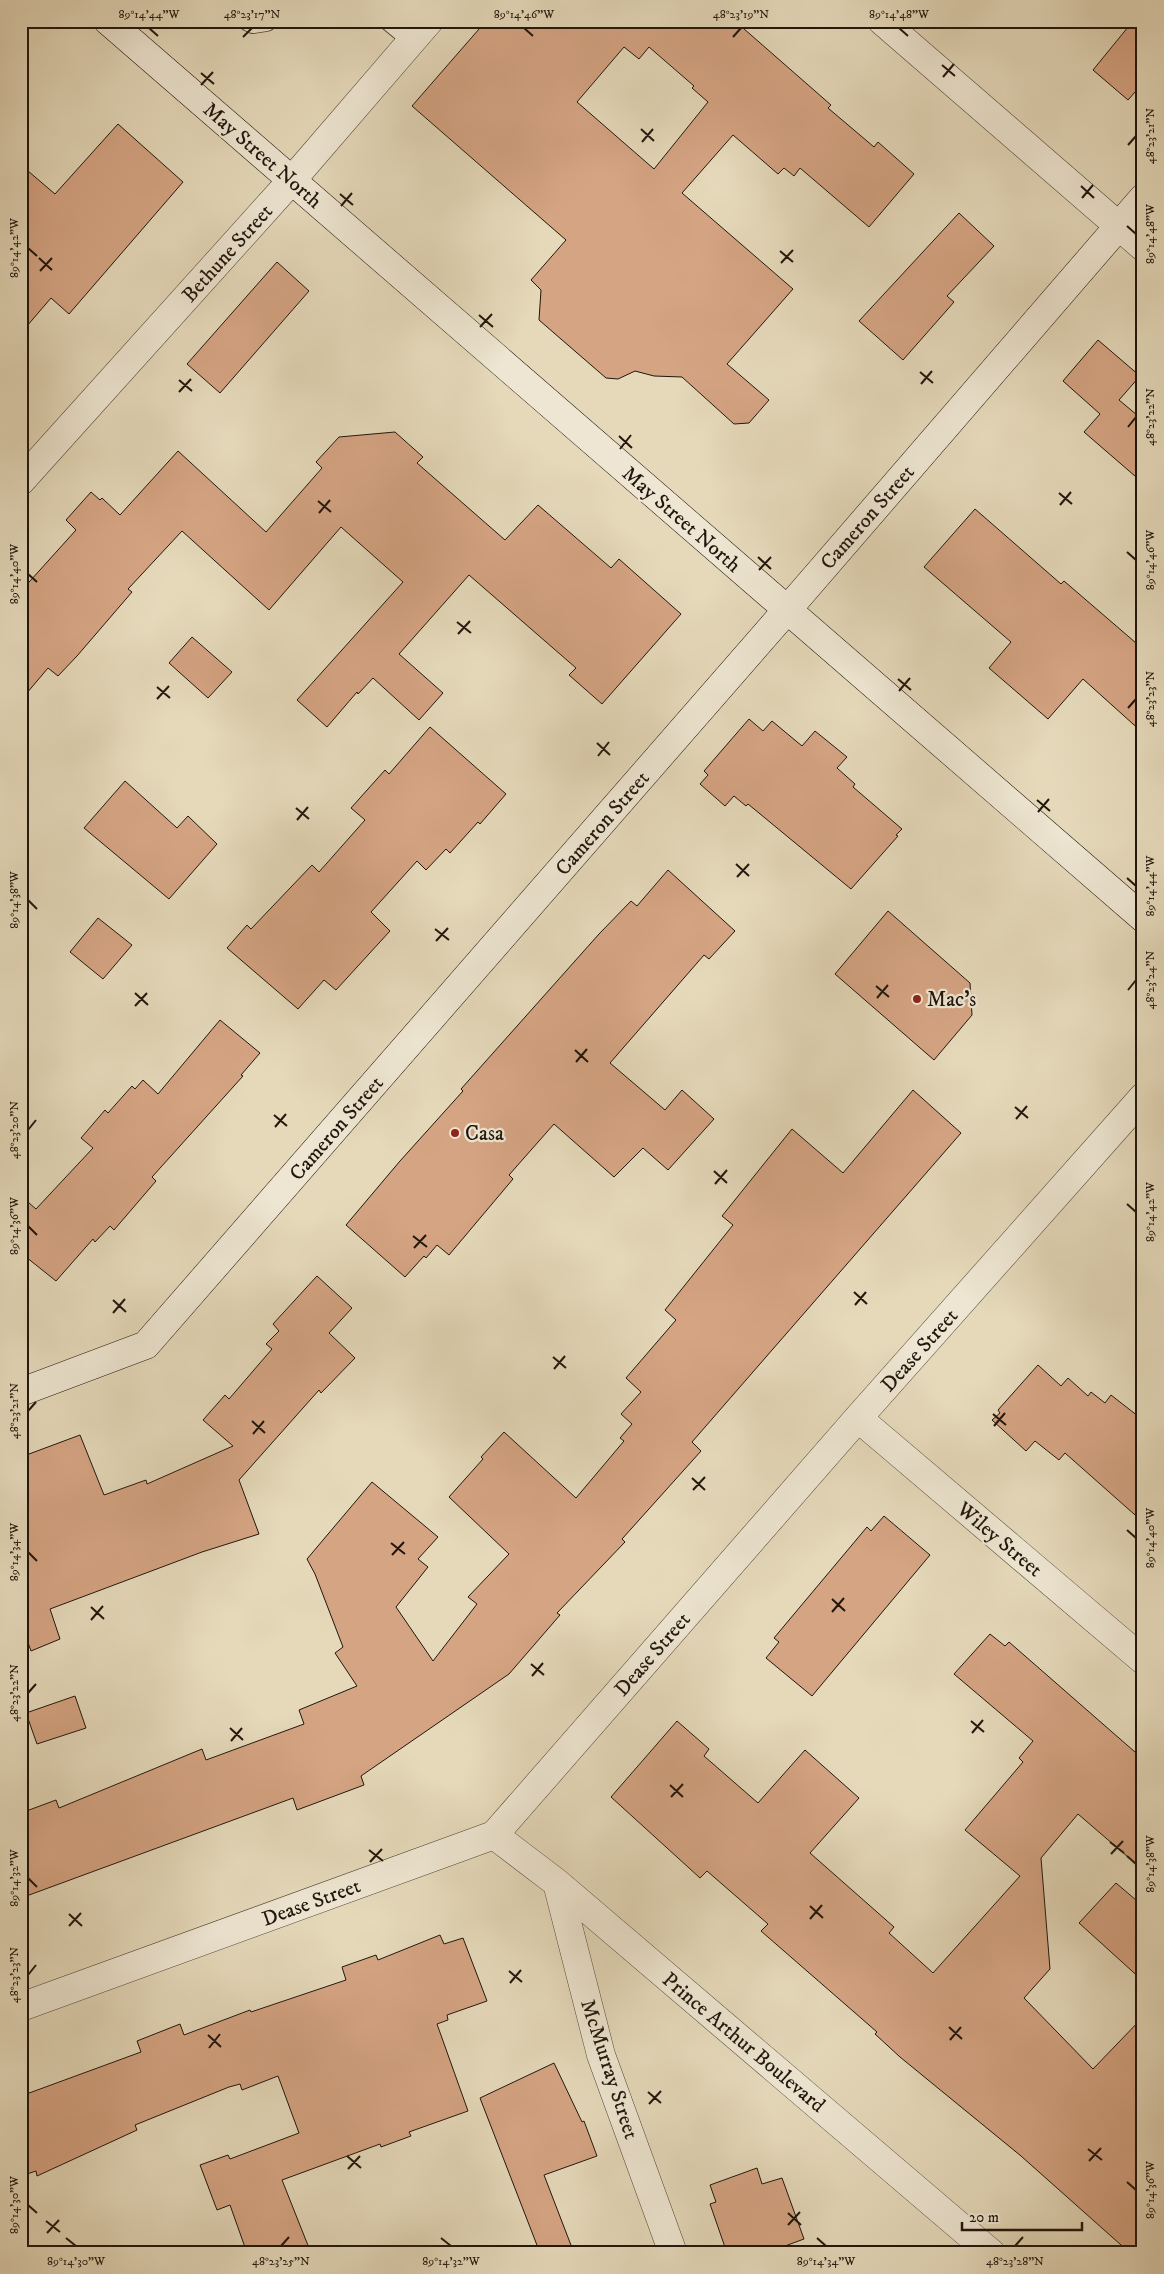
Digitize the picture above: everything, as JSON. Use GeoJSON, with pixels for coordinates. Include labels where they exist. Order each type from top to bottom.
{"type":"FeatureCollection","features":[{"type":"Feature","properties":{"kind":"street","name":"May Street North"},"geometry":{"type":"LineString","coordinates":[[108,21],[1143,918]]}},
{"type":"Feature","properties":{"kind":"street"},"geometry":{"type":"LineString","coordinates":[[882,21],[1143,247]]}},
{"type":"Feature","properties":{"kind":"street","name":"Bethune Street"},"geometry":{"type":"LineString","coordinates":[[21,481],[292,180],[421,31]]}},
{"type":"Feature","properties":{"kind":"street","name":"Cameron Street"},"geometry":{"type":"LineString","coordinates":[[21,1392],[146,1345],[787,610],[1143,198]]}},
{"type":"Feature","properties":{"kind":"street","name":"Dease Street"},"geometry":{"type":"LineString","coordinates":[[21,2007],[494,1836],[858,1418],[1143,1097]]}},
{"type":"Feature","properties":{"kind":"street","name":"Wiley Street"},"geometry":{"type":"LineString","coordinates":[[858,1418],[1143,1660]]}},
{"type":"Feature","properties":{"kind":"street","name":"Prince Arthur Boulevard"},"geometry":{"type":"LineString","coordinates":[[494,1836],[558,1883],[980,2250]]}},
{"type":"Feature","properties":{"kind":"street","name":"McMurray Street"},"geometry":{"type":"LineString","coordinates":[[558,1883],[600,2055],[673,2253]]}},
{"type":"Feature","properties":{"kind":"lane"},"geometry":{"type":"LineString","coordinates":[[249,21],[253,23],[266,21]]}},
{"type":"Feature","properties":{"kind":"lane"},"geometry":{"type":"LineString","coordinates":[[390,21],[421,31]]}},
{"type":"Feature","properties":{"kind":"building"},"geometry":{"type":"Polygon","coordinates":[[[486,21],[735,21],[831,105],[828,108],[874,147],[878,142],[914,174],[869,227],[800,168],[794,176],[784,168],[778,174],[733,135],[682,193],[793,289],[727,364],[769,400],[749,423],[734,424],[682,377],[654,376],[635,371],[618,379],[606,378],[539,320],[541,290],[531,280],[566,240],[412,106],[486,21]],[[624,47],[577,102],[654,169],[708,102],[692,88],[694,86],[649,47],[639,59],[624,47]]]}},
{"type":"Feature","properties":{"kind":"building"},"geometry":{"type":"Polygon","coordinates":[[[1133,21],[1143,21],[1143,83],[1128,100],[1093,70],[1133,21]]]}},
{"type":"Feature","properties":{"kind":"building"},"geometry":{"type":"Polygon","coordinates":[[[118,124],[183,182],[69,314],[51,298],[21,333],[21,165],[55,194],[118,124]]]}},
{"type":"Feature","properties":{"kind":"building"},"geometry":{"type":"Polygon","coordinates":[[[959,213],[994,246],[947,296],[954,302],[903,360],[859,321],[959,213]]]}},
{"type":"Feature","properties":{"kind":"building"},"geometry":{"type":"Polygon","coordinates":[[[277,262],[309,291],[220,393],[187,364],[277,262]]]}},
{"type":"Feature","properties":{"kind":"building"},"geometry":{"type":"Polygon","coordinates":[[[1098,340],[1140,376],[1119,400],[1143,420],[1143,483],[1084,432],[1100,414],[1063,381],[1098,340]]]}},
{"type":"Feature","properties":{"kind":"building"},"geometry":{"type":"Polygon","coordinates":[[[395,432],[423,457],[417,463],[505,540],[538,505],[611,568],[619,559],[681,614],[602,704],[569,675],[576,668],[469,575],[399,654],[443,693],[419,720],[373,678],[358,694],[357,692],[327,727],[297,700],[403,582],[341,527],[269,610],[182,531],[128,589],[132,592],[58,676],[48,668],[21,700],[21,591],[76,530],[66,520],[91,492],[100,500],[102,498],[120,515],[178,451],[266,532],[322,468],[316,462],[339,437],[395,432]]]}},
{"type":"Feature","properties":{"kind":"building"},"geometry":{"type":"Polygon","coordinates":[[[975,509],[1061,584],[1064,581],[1143,649],[1143,733],[1083,679],[1048,719],[989,668],[1011,642],[924,567],[975,509]]]}},
{"type":"Feature","properties":{"kind":"building"},"geometry":{"type":"Polygon","coordinates":[[[192,637],[232,672],[208,698],[169,663],[192,637]]]}},
{"type":"Feature","properties":{"kind":"building"},"geometry":{"type":"Polygon","coordinates":[[[749,719],[763,731],[772,721],[802,746],[815,731],[847,757],[837,768],[855,784],[853,787],[902,829],[851,889],[748,804],[746,806],[734,796],[725,806],[700,784],[708,775],[704,771],[749,719]]]}},
{"type":"Feature","properties":{"kind":"building"},"geometry":{"type":"Polygon","coordinates":[[[430,727],[506,794],[480,824],[478,822],[450,853],[446,849],[426,870],[417,861],[371,912],[390,931],[336,990],[324,980],[298,1009],[227,948],[247,925],[251,929],[312,865],[319,872],[365,820],[351,808],[385,770],[389,774],[430,727]]]}},
{"type":"Feature","properties":{"kind":"building"},"geometry":{"type":"Polygon","coordinates":[[[125,781],[177,828],[188,816],[217,844],[169,899],[84,828],[125,781]]]}},
{"type":"Feature","properties":{"kind":"building"},"geometry":{"type":"Polygon","coordinates":[[[668,870],[735,931],[709,959],[704,955],[610,1063],[665,1110],[682,1090],[714,1119],[668,1170],[643,1148],[614,1177],[554,1124],[509,1175],[513,1179],[449,1255],[437,1245],[405,1277],[346,1225],[463,1091],[461,1089],[599,934],[631,901],[637,906],[668,870]]]}},
{"type":"Feature","properties":{"kind":"building","name":"Mac's"},"geometry":{"type":"Polygon","coordinates":[[[888,911],[970,983],[972,1015],[934,1060],[835,974],[888,911]]]}},
{"type":"Feature","properties":{"kind":"building"},"geometry":{"type":"Polygon","coordinates":[[[98,918],[132,945],[103,979],[70,952],[98,918]]]}},
{"type":"Feature","properties":{"kind":"building"},"geometry":{"type":"Polygon","coordinates":[[[220,1020],[260,1053],[241,1075],[243,1076],[152,1177],[156,1181],[114,1230],[110,1226],[95,1242],[93,1239],[56,1281],[21,1253],[21,1196],[36,1209],[93,1148],[81,1138],[105,1110],[108,1113],[132,1086],[135,1089],[143,1080],[158,1094],[220,1020]]]}},
{"type":"Feature","properties":{"kind":"building"},"geometry":{"type":"Polygon","coordinates":[[[913,1090],[961,1133],[692,1442],[701,1451],[622,1539],[625,1542],[557,1613],[560,1615],[509,1674],[361,1776],[364,1785],[297,1810],[293,1798],[21,1898],[21,1813],[56,1800],[59,1808],[202,1749],[206,1760],[304,1724],[299,1710],[357,1686],[335,1653],[343,1647],[315,1574],[307,1559],[372,1482],[438,1537],[418,1559],[428,1567],[396,1607],[433,1661],[477,1604],[468,1597],[509,1554],[449,1497],[483,1459],[481,1457],[504,1432],[576,1498],[624,1441],[620,1438],[632,1424],[621,1414],[641,1392],[626,1378],[676,1320],[665,1310],[733,1225],[722,1216],[792,1129],[843,1173],[913,1090]]]}},
{"type":"Feature","properties":{"kind":"building"},"geometry":{"type":"Polygon","coordinates":[[[317,1276],[352,1308],[329,1333],[355,1358],[321,1393],[319,1390],[239,1480],[259,1534],[202,1552],[50,1609],[60,1639],[31,1651],[21,1623],[21,1457],[80,1435],[104,1495],[146,1480],[147,1484],[233,1446],[203,1420],[225,1395],[229,1399],[272,1349],[266,1344],[279,1331],[273,1324],[317,1276]]]}},
{"type":"Feature","properties":{"kind":"building"},"geometry":{"type":"Polygon","coordinates":[[[1038,1365],[1061,1386],[1068,1378],[1088,1396],[1091,1392],[1105,1403],[1111,1395],[1143,1420],[1143,1522],[1065,1453],[1059,1460],[1035,1441],[1026,1451],[992,1420],[1000,1413],[998,1410],[1038,1365]]]}},
{"type":"Feature","properties":{"kind":"building"},"geometry":{"type":"Polygon","coordinates":[[[884,1516],[930,1555],[812,1696],[766,1658],[779,1642],[774,1638],[867,1527],[871,1531],[884,1516]]]}},
{"type":"Feature","properties":{"kind":"building"},"geometry":{"type":"Polygon","coordinates":[[[990,1634],[1005,1646],[1009,1642],[1143,1759],[1143,1870],[1078,1814],[1041,1858],[1050,1969],[1024,1998],[1093,2069],[1143,2017],[1143,2253],[1130,2253],[1021,2156],[900,2057],[875,2034],[877,2032],[761,1931],[768,1924],[707,1871],[700,1878],[611,1797],[677,1721],[709,1749],[704,1756],[758,1803],[805,1750],[859,1798],[810,1853],[894,1927],[889,1933],[933,1973],[1020,1876],[965,1830],[1023,1762],[1019,1758],[1033,1741],[954,1674],[990,1634]]]}},
{"type":"Feature","properties":{"kind":"building"},"geometry":{"type":"Polygon","coordinates":[[[75,1696],[86,1728],[37,1744],[26,1713],[75,1696]]]}},
{"type":"Feature","properties":{"kind":"building"},"geometry":{"type":"Polygon","coordinates":[[[1116,1883],[1143,1906],[1143,1981],[1079,1923],[1116,1883]]]}},
{"type":"Feature","properties":{"kind":"building"},"geometry":{"type":"Polygon","coordinates":[[[440,1935],[444,1944],[463,1938],[487,2001],[447,2015],[448,2020],[437,2024],[468,2111],[409,2132],[411,2136],[381,2147],[380,2144],[282,2180],[311,2253],[247,2253],[230,2205],[217,2210],[200,2165],[228,2155],[230,2159],[299,2133],[278,2076],[242,2090],[240,2084],[229,2087],[135,2125],[137,2130],[37,2176],[36,2171],[21,2176],[21,2096],[141,2052],[137,2041],[180,2024],[184,2035],[250,2010],[251,2012],[346,1980],[342,1967],[376,1955],[378,1960],[440,1935]]]}},
{"type":"Feature","properties":{"kind":"building"},"geometry":{"type":"Polygon","coordinates":[[[554,2063],[582,2122],[584,2121],[597,2156],[544,2175],[574,2253],[540,2253],[480,2098],[554,2063]]]}},
{"type":"Feature","properties":{"kind":"building"},"geometry":{"type":"Polygon","coordinates":[[[757,2168],[762,2184],[782,2178],[804,2239],[766,2253],[727,2253],[710,2204],[716,2202],[710,2185],[757,2168]]]}},
{"type":"Feature","properties":{"kind":"place","name":"Mac's"},"geometry":{"type":"Point","coordinates":[917,999]}},
{"type":"Feature","properties":{"kind":"place","name":"Casa"},"geometry":{"type":"Point","coordinates":[455,1133]}}]}
